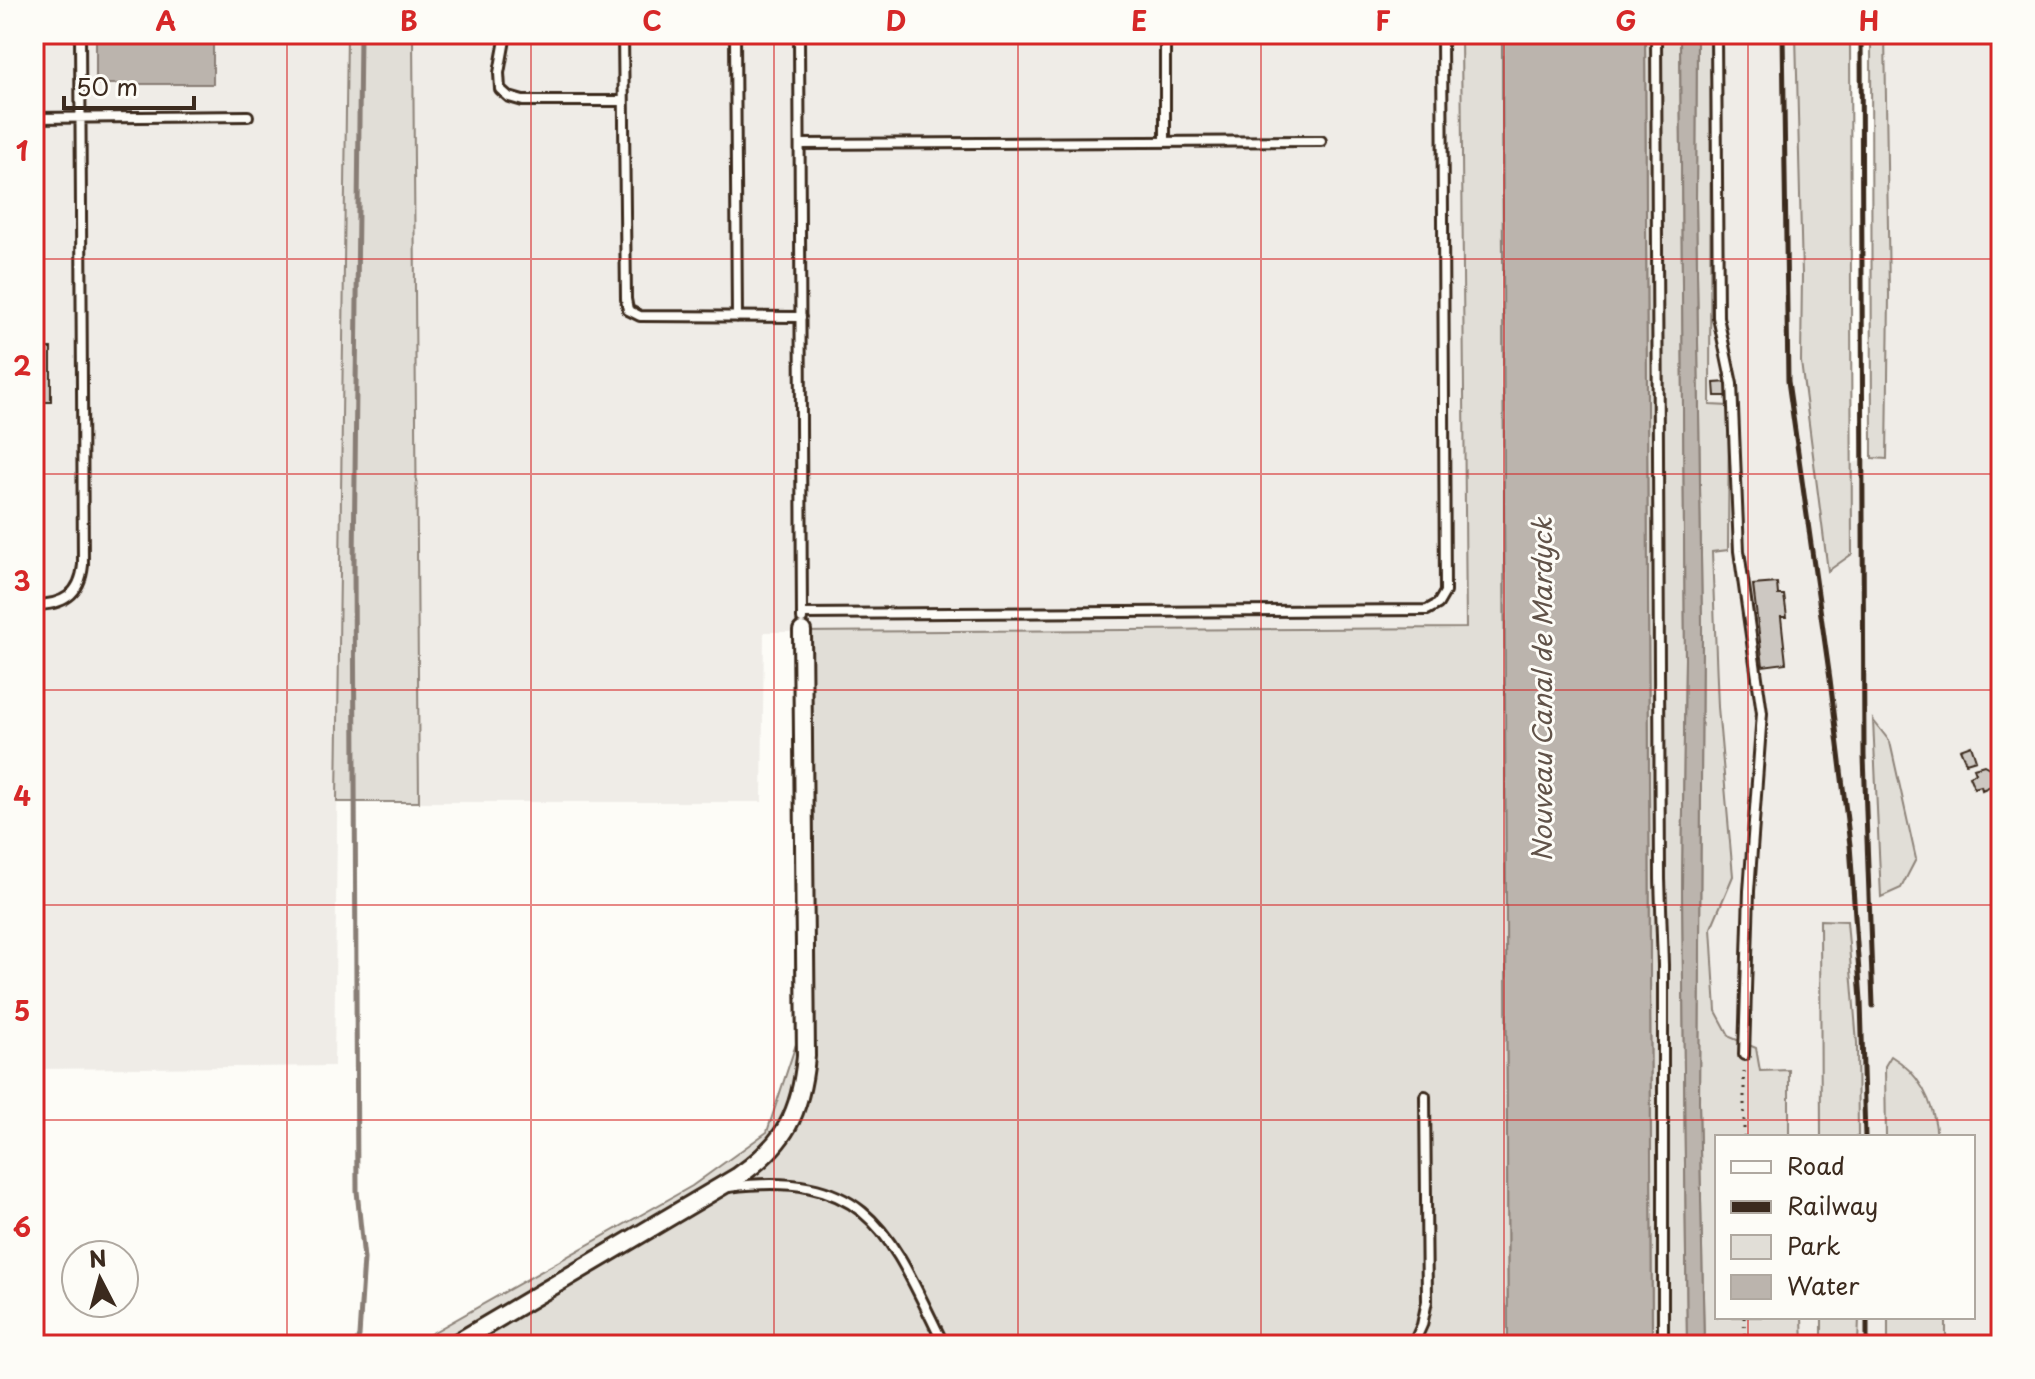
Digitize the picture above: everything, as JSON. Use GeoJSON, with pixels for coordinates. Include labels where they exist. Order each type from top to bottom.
{"type":"FeatureCollection","features":[{"type":"Feature","properties":{"kind":"street"},"geometry":{"type":"LineString","coordinates":[[453,1345],[720,1188],[761,1160],[794,1117],[804,1076],[802,623]]}},
{"type":"Feature","properties":{"kind":"lane"},"geometry":{"type":"LineString","coordinates":[[34,605],[59,603],[72,595],[80,582],[83,565],[80,34]]}},
{"type":"Feature","properties":{"kind":"lane"},"geometry":{"type":"LineString","coordinates":[[506,34],[499,73],[500,89],[509,97],[523,101],[623,101]]}},
{"type":"Feature","properties":{"kind":"lane"},"geometry":{"type":"LineString","coordinates":[[623,34],[628,310],[640,316],[801,317]]}},
{"type":"Feature","properties":{"kind":"lane"},"geometry":{"type":"LineString","coordinates":[[735,34],[737,317]]}},
{"type":"Feature","properties":{"kind":"lane"},"geometry":{"type":"LineString","coordinates":[[799,34],[802,623],[1427,610],[1438,604],[1445,592],[1442,34]]}},
{"type":"Feature","properties":{"kind":"lane"},"geometry":{"type":"LineString","coordinates":[[1165,34],[1165,142]]}},
{"type":"Feature","properties":{"kind":"lane"},"geometry":{"type":"LineString","coordinates":[[1656,34],[1663,1345]]}},
{"type":"Feature","properties":{"kind":"lane"},"geometry":{"type":"LineString","coordinates":[[1716,34],[1718,317],[1732,384],[1739,551],[1762,713],[1750,875],[1744,1055]]}},
{"type":"Feature","properties":{"kind":"lane"},"geometry":{"type":"LineString","coordinates":[[34,118],[248,116]]}},
{"type":"Feature","properties":{"kind":"lane"},"geometry":{"type":"LineString","coordinates":[[800,144],[1321,141]]}},
{"type":"Feature","properties":{"kind":"lane"},"geometry":{"type":"LineString","coordinates":[[1413,1345],[1422,1325],[1427,1301],[1425,1096]]}},
{"type":"Feature","properties":{"kind":"lane"},"geometry":{"type":"LineString","coordinates":[[720,1188],[773,1183],[803,1186],[833,1195],[870,1216],[889,1238],[944,1345]]}},
{"type":"Feature","properties":{"kind":"path"},"geometry":{"type":"LineString","coordinates":[[1744,1055],[1744,1135]]}},
{"type":"Feature","properties":{"kind":"path"},"geometry":{"type":"LineString","coordinates":[[1744,1319],[1745,1345]]}},
{"type":"Feature","properties":{"kind":"shaded area"},"geometry":{"type":"Polygon","coordinates":[[[34,34],[347,34],[334,1066],[34,1069],[34,34]]]}},
{"type":"Feature","properties":{"kind":"shaded area"},"geometry":{"type":"Polygon","coordinates":[[[438,34],[1461,34],[1466,628],[764,632],[762,802],[419,802],[413,37],[438,34]]]}},
{"type":"Feature","properties":{"kind":"shaded area"},"geometry":{"type":"Polygon","coordinates":[[[1711,34],[1796,34],[1801,362],[1829,570],[1852,554],[1852,463],[1887,458],[1889,294],[1885,34],[2001,34],[2001,1345],[1858,1345],[1859,1319],[1975,1319],[1975,1135],[1858,1135],[1857,1043],[1847,921],[1820,921],[1821,1135],[1789,1135],[1760,1071],[1756,1048],[1730,1037],[1716,1011],[1711,928],[1733,876],[1718,707],[1712,551],[1728,549],[1729,406],[1710,405],[1711,34]]]}},
{"type":"Feature","properties":{"kind":"shaded area"},"geometry":{"type":"Polygon","coordinates":[[[1802,1319],[1822,1319],[1822,1345],[1803,1345],[1802,1319]]]}},
{"type":"Feature","properties":{"kind":"green space"},"geometry":{"type":"Polygon","coordinates":[[[347,34],[438,34],[413,37],[419,802],[337,802],[347,34]]]}},
{"type":"Feature","properties":{"kind":"green space"},"geometry":{"type":"Polygon","coordinates":[[[1461,34],[1502,34],[1508,1345],[411,1345],[692,1186],[767,1132],[796,1044],[793,632],[1466,628],[1461,34]]]}},
{"type":"Feature","properties":{"kind":"green space"},"geometry":{"type":"Polygon","coordinates":[[[1645,34],[1680,34],[1685,659],[1682,888],[1687,1345],[1652,1345],[1645,34]]]}},
{"type":"Feature","properties":{"kind":"green space"},"geometry":{"type":"Polygon","coordinates":[[[1697,34],[1711,34],[1710,405],[1729,406],[1728,550],[1712,552],[1718,707],[1733,876],[1711,928],[1716,1011],[1730,1037],[1756,1048],[1760,1071],[1789,1070],[1789,1135],[1715,1135],[1715,1319],[1802,1319],[1803,1345],[1704,1345],[1699,1101],[1702,627],[1697,34]]]}},
{"type":"Feature","properties":{"kind":"green space"},"geometry":{"type":"Polygon","coordinates":[[[1796,34],[1850,34],[1852,554],[1828,571],[1801,362],[1796,34]]]}},
{"type":"Feature","properties":{"kind":"green space"},"geometry":{"type":"Polygon","coordinates":[[[1871,34],[1885,34],[1889,294],[1887,459],[1872,458],[1871,34]]]}},
{"type":"Feature","properties":{"kind":"green space"},"geometry":{"type":"Polygon","coordinates":[[[1873,720],[1890,742],[1916,859],[1901,888],[1881,897],[1873,720]]]}},
{"type":"Feature","properties":{"kind":"green space"},"geometry":{"type":"Polygon","coordinates":[[[1820,920],[1847,921],[1857,1043],[1858,1135],[1821,1135],[1820,920]]]}},
{"type":"Feature","properties":{"kind":"green space"},"geometry":{"type":"Polygon","coordinates":[[[1891,1056],[1918,1081],[1929,1101],[1937,1135],[1886,1135],[1885,1066],[1891,1056]]]}},
{"type":"Feature","properties":{"kind":"green space"},"geometry":{"type":"Polygon","coordinates":[[[1822,1319],[1859,1319],[1858,1345],[1822,1345],[1822,1319]]]}},
{"type":"Feature","properties":{"kind":"green space"},"geometry":{"type":"Polygon","coordinates":[[[1888,1319],[1946,1319],[1946,1345],[1888,1345],[1888,1319]]]}},
{"type":"Feature","properties":{"kind":"water"},"geometry":{"type":"Polygon","coordinates":[[[96,34],[213,34],[213,84],[96,84],[96,34]]]}},
{"type":"Feature","properties":{"kind":"water","name":"Nouveau Canal de Mardyck"},"geometry":{"type":"Polygon","coordinates":[[[1502,34],[1645,34],[1652,1345],[1508,1345],[1502,34]]]}},
{"type":"Feature","properties":{"kind":"water"},"geometry":{"type":"Polygon","coordinates":[[[1680,34],[1697,34],[1702,627],[1699,1101],[1704,1345],[1687,1345],[1682,888],[1685,659],[1680,34]]]}},
{"type":"Feature","properties":{"kind":"building"},"geometry":{"type":"Polygon","coordinates":[[[34,348],[51,348],[51,402],[34,402],[34,348]]]}},
{"type":"Feature","properties":{"kind":"building"},"geometry":{"type":"Polygon","coordinates":[[[1728,382],[1727,396],[1715,396],[1714,383],[1728,382]]]}},
{"type":"Feature","properties":{"kind":"building"},"geometry":{"type":"Polygon","coordinates":[[[1777,583],[1778,595],[1784,595],[1787,617],[1781,617],[1786,663],[1763,666],[1753,585],[1777,583]]]}},
{"type":"Feature","properties":{"kind":"building"},"geometry":{"type":"Polygon","coordinates":[[[1971,745],[1976,760],[1966,763],[1960,749],[1971,745]]]}},
{"type":"Feature","properties":{"kind":"building"},"geometry":{"type":"Polygon","coordinates":[[[1984,765],[1991,769],[1994,778],[1991,786],[1982,790],[1981,786],[1974,788],[1969,776],[1976,773],[1974,768],[1984,765]]]}},
{"type":"Feature","properties":{"kind":"waterway"},"geometry":{"type":"LineString","coordinates":[[356,1345],[364,1259],[357,1191],[354,563],[360,34]]}},
{"type":"Feature","properties":{"kind":"railway"},"geometry":{"type":"LineString","coordinates":[[1783,34],[1788,381],[1850,845],[1861,1001],[1865,1135]]}},
{"type":"Feature","properties":{"kind":"railway"},"geometry":{"type":"LineString","coordinates":[[1861,34],[1864,756],[1873,1006]]}},
{"type":"Feature","properties":{"kind":"railway"},"geometry":{"type":"LineString","coordinates":[[1867,1319],[1867,1345]]}}]}
